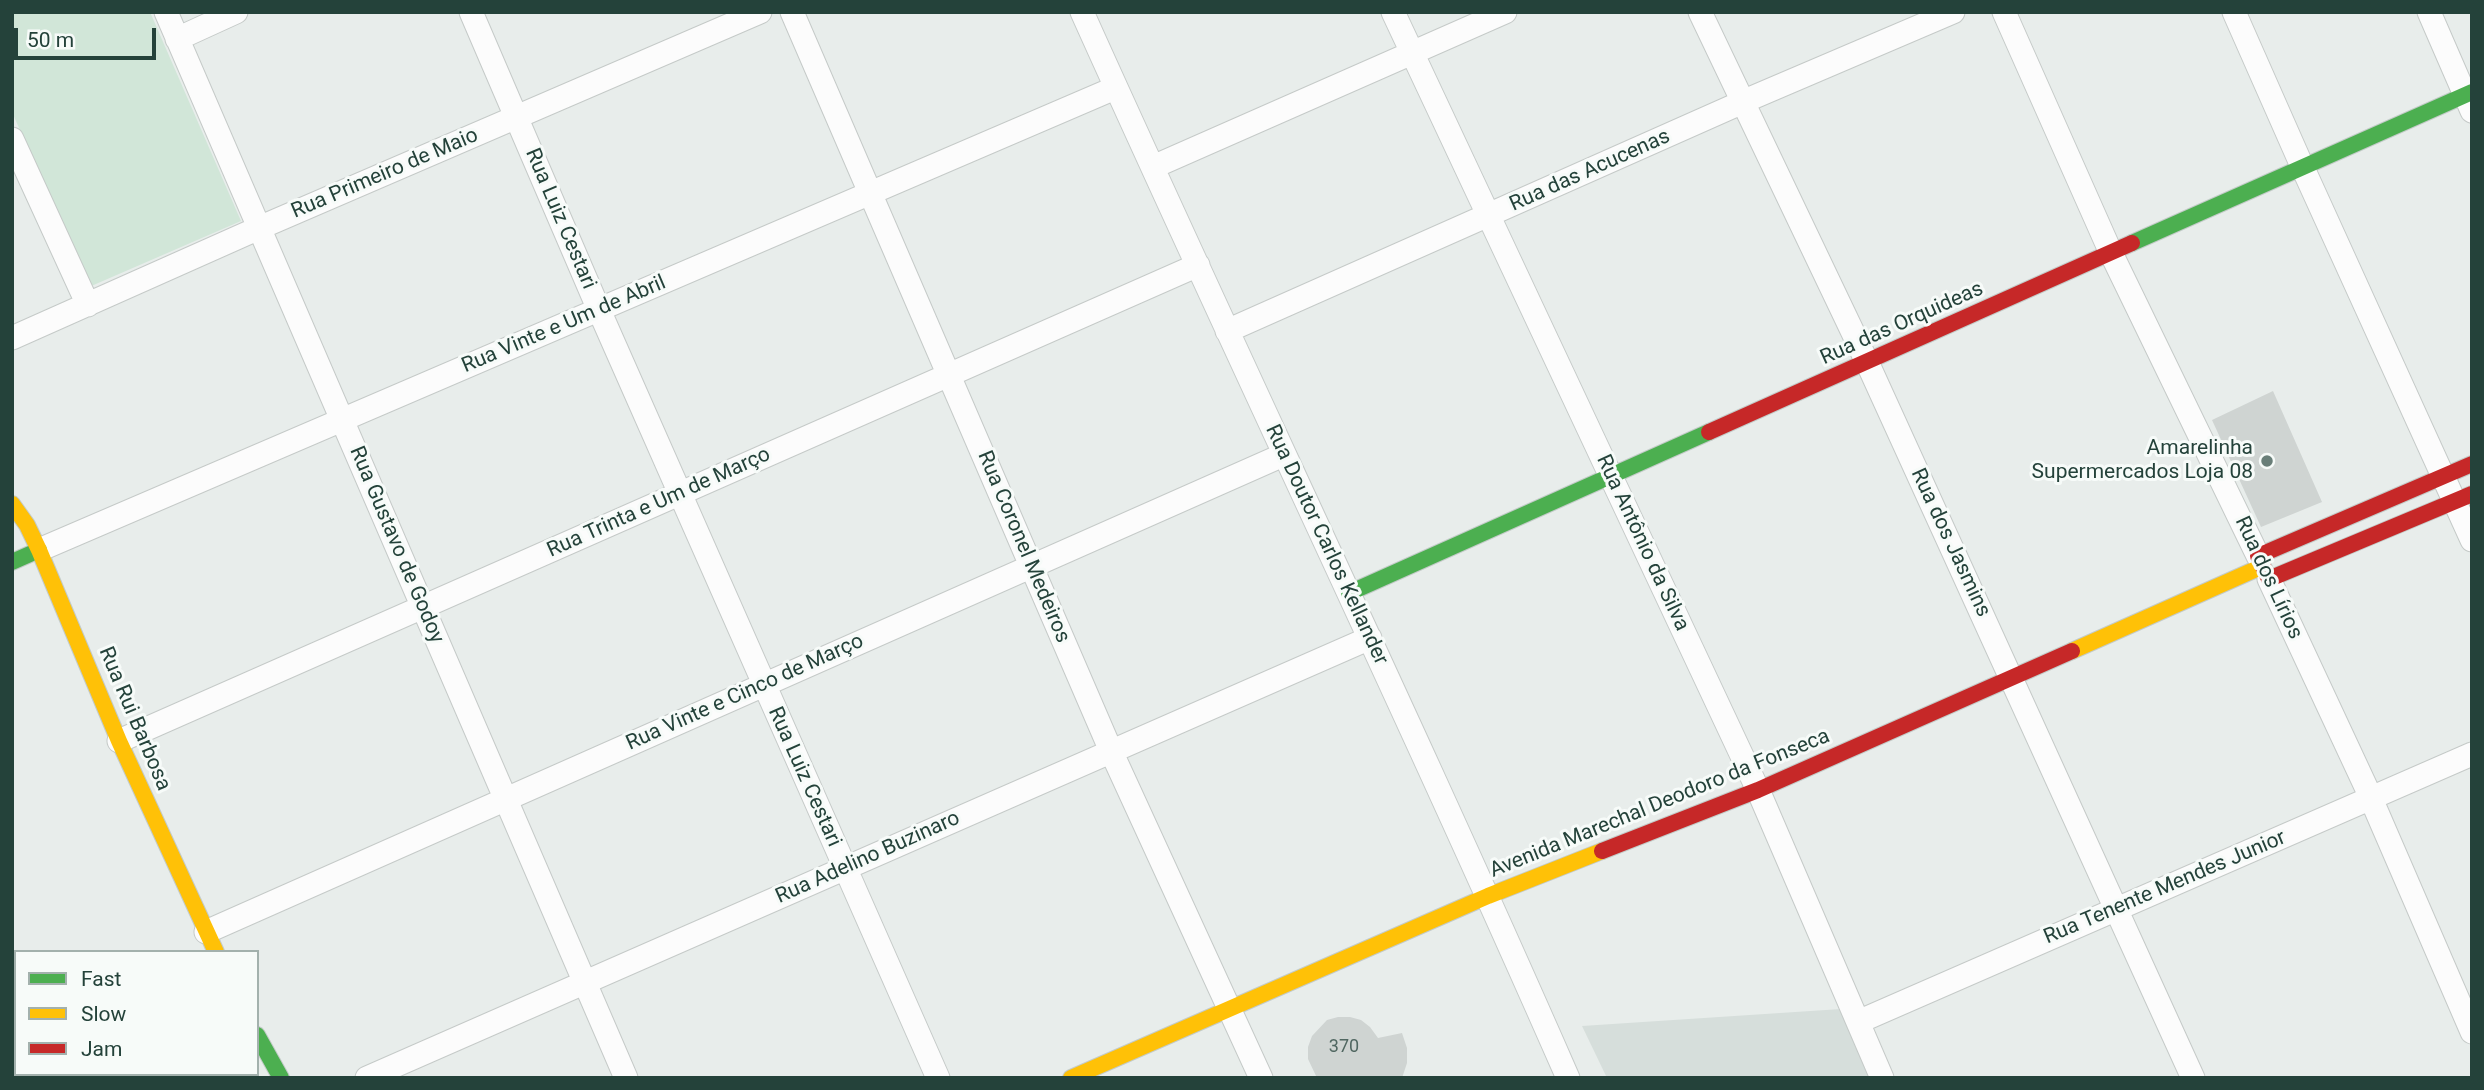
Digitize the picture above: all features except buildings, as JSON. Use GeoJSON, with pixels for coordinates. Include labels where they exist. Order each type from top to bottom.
{"type":"FeatureCollection","features":[{"type":"Feature","properties":{"kind":"street","name":"Rua Gustavo de Godoy"},"geometry":{"type":"LineString","coordinates":[[166,12],[626,1078]]}},
{"type":"Feature","properties":{"kind":"street"},"geometry":{"type":"LineString","coordinates":[[177,39],[236,12]]}},
{"type":"Feature","properties":{"kind":"street","name":"Rua Luiz Cestari"},"geometry":{"type":"LineString","coordinates":[[471,12],[599,310],[938,1078]]}},
{"type":"Feature","properties":{"kind":"street","name":"Rua Primeiro de Maio"},"geometry":{"type":"LineString","coordinates":[[12,338],[259,228],[760,12]]}},
{"type":"Feature","properties":{"kind":"street","name":"Rua Coronel Medeiros"},"geometry":{"type":"LineString","coordinates":[[792,12],[1111,751],[1261,1078]]}},
{"type":"Feature","properties":{"kind":"street","name":"Rua Antônio da Silva"},"geometry":{"type":"LineString","coordinates":[[1392,12],[1758,790],[1882,1078]]}},
{"type":"Feature","properties":{"kind":"street"},"geometry":{"type":"LineString","coordinates":[[1153,167],[1505,12]]}},
{"type":"Feature","properties":{"kind":"street","name":"Rua dos Jasmins"},"geometry":{"type":"LineString","coordinates":[[1700,12],[1867,362],[2193,1078]]}},
{"type":"Feature","properties":{"kind":"street","name":"Rua das Acucenas"},"geometry":{"type":"LineString","coordinates":[[1227,331],[1953,12]]}},
{"type":"Feature","properties":{"kind":"street","name":"Rua dos Lírios"},"geometry":{"type":"LineString","coordinates":[[2004,12],[2111,253],[2263,567],[2371,799],[2472,1032]]}},
{"type":"Feature","properties":{"kind":"street"},"geometry":{"type":"LineString","coordinates":[[2234,12],[2442,477],[2463,498],[2472,540]]}},
{"type":"Feature","properties":{"kind":"street"},"geometry":{"type":"LineString","coordinates":[[2429,12],[2469,99]]}},
{"type":"Feature","properties":{"kind":"street","name":"Rua Doutor Carlos Kellander"},"geometry":{"type":"LineString","coordinates":[[1084,13],[1115,88],[1370,638],[1568,1078]]}},
{"type":"Feature","properties":{"kind":"street","name":"Rua Vinte e Um de Abril"},"geometry":{"type":"LineString","coordinates":[[12,562],[1115,88]]}},
{"type":"Feature","properties":{"kind":"street","name":"Rua das Orquideas"},"geometry":{"type":"LineString","coordinates":[[1349,593],[2302,166],[2469,99]]}},
{"type":"Feature","properties":{"kind":"street"},"geometry":{"type":"LineString","coordinates":[[12,139],[88,305]]}},
{"type":"Feature","properties":{"kind":"street","name":"Rua Trinta e Um de Março"},"geometry":{"type":"LineString","coordinates":[[119,741],[1198,265]]}},
{"type":"Feature","properties":{"kind":"street","name":"Rua Vinte e Cinco de Março"},"geometry":{"type":"LineString","coordinates":[[211,942],[505,799],[1283,455]]}},
{"type":"Feature","properties":{"kind":"street","name":"Avenida Marechal Deodoro da Fonseca"},"geometry":{"type":"LineString","coordinates":[[1071,1078],[1488,896],[1758,790],[2263,567],[2472,464]]}},
{"type":"Feature","properties":{"kind":"street","name":"Avenida Marechal Deodoro da Fonseca"},"geometry":{"type":"LineString","coordinates":[[2263,567],[2463,498]]}},
{"type":"Feature","properties":{"kind":"street","name":"Rua Rui Barbosa"},"geometry":{"type":"LineString","coordinates":[[12,504],[27,525],[39,551],[119,741],[211,942]]}},
{"type":"Feature","properties":{"kind":"street","name":"Rua Adelino Buzinaro"},"geometry":{"type":"LineString","coordinates":[[366,1078],[1370,638]]}},
{"type":"Feature","properties":{"kind":"street","name":"Rua Tenente Mendes Junior"},"geometry":{"type":"LineString","coordinates":[[1858,1023],[2472,754]]}},
{"type":"Feature","properties":{"kind":"street"},"geometry":{"type":"LineString","coordinates":[[259,1039],[281,1078]]}},
{"type":"Feature","properties":{"kind":"shaded area"},"geometry":{"type":"Polygon","coordinates":[[[1841,1009],[1872,1078],[1607,1078],[1582,1026],[1841,1009]]]}},
{"type":"Feature","properties":{"kind":"green space"},"geometry":{"type":"Polygon","coordinates":[[[12,12],[150,12],[241,221],[89,287],[12,112],[12,12]]]}},
{"type":"Feature","properties":{"kind":"traffic: fast"},"geometry":{"type":"LineString","coordinates":[[2132,243],[2472,92]]}},
{"type":"Feature","properties":{"kind":"traffic: fast"},"geometry":{"type":"LineString","coordinates":[[1349,593],[1709,432]]}},
{"type":"Feature","properties":{"kind":"traffic: fast"},"geometry":{"type":"LineString","coordinates":[[12,562],[39,550]]}},
{"type":"Feature","properties":{"kind":"traffic: fast"},"geometry":{"type":"LineString","coordinates":[[259,1039],[281,1078]]}},
{"type":"Feature","properties":{"kind":"traffic: slow"},"geometry":{"type":"LineString","coordinates":[[12,504],[27,525],[39,550],[119,741],[215,950]]}},
{"type":"Feature","properties":{"kind":"traffic: slow"},"geometry":{"type":"LineString","coordinates":[[2072,651],[2263,566]]}},
{"type":"Feature","properties":{"kind":"traffic: slow"},"geometry":{"type":"LineString","coordinates":[[1071,1078],[1488,896],[1602,851]]}},
{"type":"Feature","properties":{"kind":"traffic: jam"},"geometry":{"type":"LineString","coordinates":[[1709,432],[2132,243]]}},
{"type":"Feature","properties":{"kind":"traffic: jam"},"geometry":{"type":"LineString","coordinates":[[2472,464],[2258,556],[2269,579],[2472,494]]}},
{"type":"Feature","properties":{"kind":"traffic: jam"},"geometry":{"type":"LineString","coordinates":[[1602,851],[1758,790],[2072,651]]}},
{"type":"Feature","properties":{"kind":"place","name":"Amarelinha Supermercados Loja 08"},"geometry":{"type":"Point","coordinates":[2267,461]}}]}
